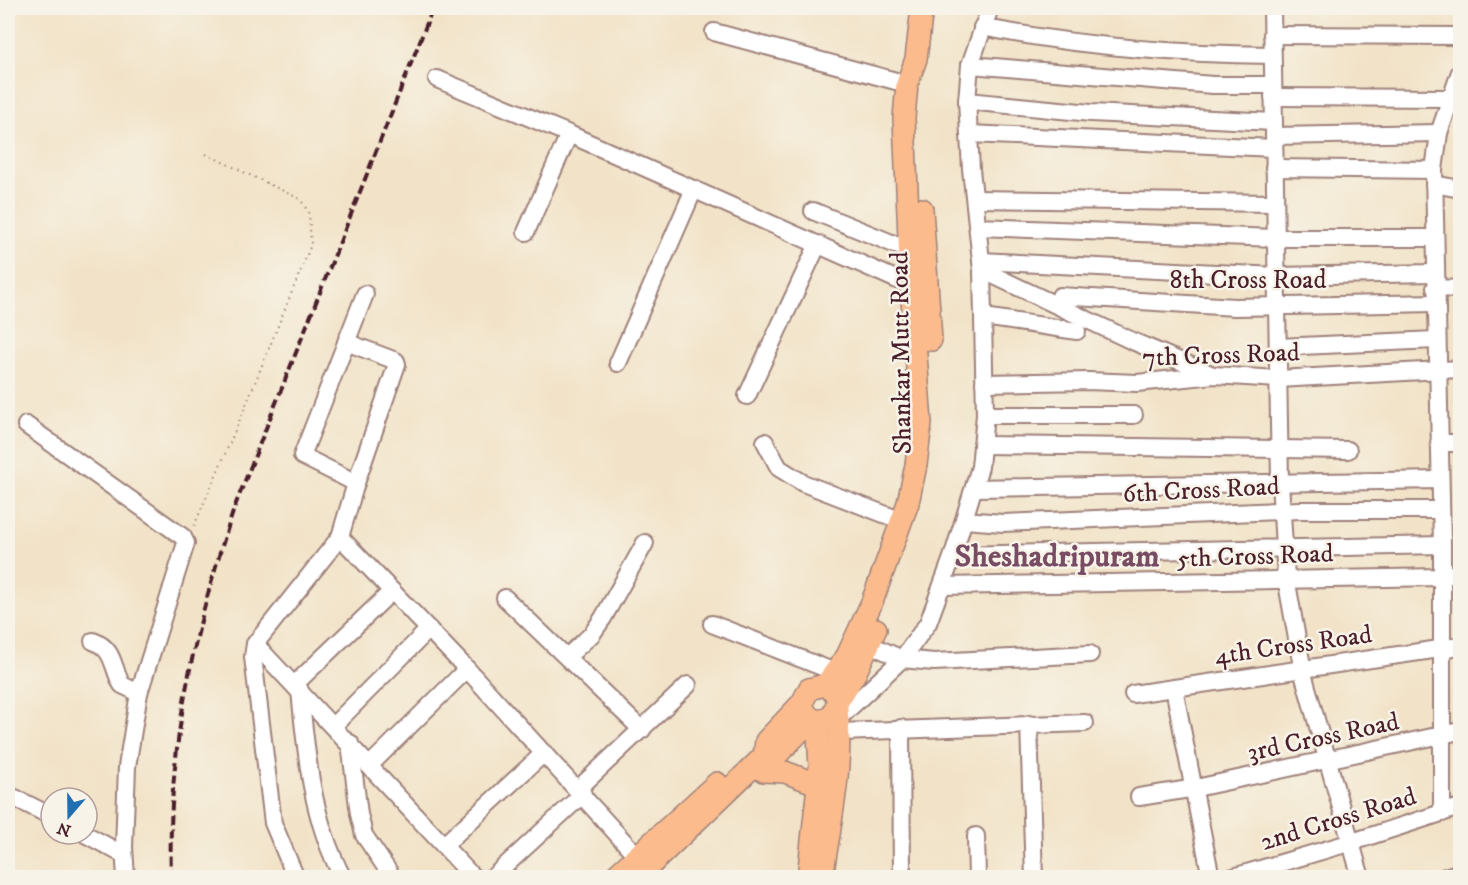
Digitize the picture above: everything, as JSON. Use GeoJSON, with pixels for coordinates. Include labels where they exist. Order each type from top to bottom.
{"type":"FeatureCollection","features":[{"type":"Feature","properties":{"kind":"main road","name":"Shankar Mutt Road"},"geometry":{"type":"LineString","coordinates":[[810,714],[825,721],[869,644],[917,519],[933,386],[927,254],[917,158],[916,59],[922,8]]}},
{"type":"Feature","properties":{"kind":"main road","name":"Shankar Mutt Road"},"geometry":{"type":"LineString","coordinates":[[836,703],[923,466],[905,158],[907,84],[916,59]]}},
{"type":"Feature","properties":{"kind":"main road","name":"Shankar Mutt Road"},"geometry":{"type":"LineString","coordinates":[[637,878],[810,714],[809,689],[836,703]]}},
{"type":"Feature","properties":{"kind":"main road"},"geometry":{"type":"LineString","coordinates":[[822,878],[835,791],[836,703]]}},
{"type":"Feature","properties":{"kind":"main road"},"geometry":{"type":"LineString","coordinates":[[808,878],[819,785],[810,714]]}},
{"type":"Feature","properties":{"kind":"main road"},"geometry":{"type":"LineString","coordinates":[[766,756],[785,772],[819,785]]}},
{"type":"Feature","properties":{"kind":"main road"},"geometry":{"type":"LineString","coordinates":[[613,878],[637,856],[766,756]]}},
{"type":"Feature","properties":{"kind":"main road"},"geometry":{"type":"LineString","coordinates":[[656,878],[766,756]]}},
{"type":"Feature","properties":{"kind":"street"},"geometry":{"type":"LineString","coordinates":[[836,703],[902,659],[928,623],[953,555],[980,467],[985,415],[984,317],[982,265],[967,101],[970,65],[990,8]]}},
{"type":"Feature","properties":{"kind":"street"},"geometry":{"type":"LineString","coordinates":[[1272,8],[1280,482],[1286,578],[1302,667],[1361,878]]}},
{"type":"Feature","properties":{"kind":"street"},"geometry":{"type":"LineString","coordinates":[[982,27],[1023,35],[1114,45],[1220,55],[1272,55]]}},
{"type":"Feature","properties":{"kind":"street"},"geometry":{"type":"LineString","coordinates":[[714,32],[907,84]]}},
{"type":"Feature","properties":{"kind":"street"},"geometry":{"type":"LineString","coordinates":[[1272,35],[1461,36]]}},
{"type":"Feature","properties":{"kind":"street"},"geometry":{"type":"LineString","coordinates":[[970,65],[1273,91],[1451,98]]}},
{"type":"Feature","properties":{"kind":"street"},"geometry":{"type":"LineString","coordinates":[[1442,813],[1442,545],[1434,177],[1439,133],[1461,72]]}},
{"type":"Feature","properties":{"kind":"street"},"geometry":{"type":"LineString","coordinates":[[437,78],[911,286]]}},
{"type":"Feature","properties":{"kind":"street"},"geometry":{"type":"LineString","coordinates":[[967,101],[1091,112],[1274,135]]}},
{"type":"Feature","properties":{"kind":"street"},"geometry":{"type":"LineString","coordinates":[[969,134],[1439,133]]}},
{"type":"Feature","properties":{"kind":"street"},"geometry":{"type":"LineString","coordinates":[[526,232],[569,134]]}},
{"type":"Feature","properties":{"kind":"street"},"geometry":{"type":"LineString","coordinates":[[1274,168],[1434,177],[1461,189]]}},
{"type":"Feature","properties":{"kind":"street"},"geometry":{"type":"LineString","coordinates":[[618,363],[694,189]]}},
{"type":"Feature","properties":{"kind":"street"},"geometry":{"type":"LineString","coordinates":[[975,199],[1275,203]]}},
{"type":"Feature","properties":{"kind":"street"},"geometry":{"type":"LineString","coordinates":[[813,211],[911,251]]}},
{"type":"Feature","properties":{"kind":"street"},"geometry":{"type":"LineString","coordinates":[[978,227],[1276,237],[1434,238]]}},
{"type":"Feature","properties":{"kind":"street"},"geometry":{"type":"LineString","coordinates":[[747,396],[818,244]]}},
{"type":"Feature","properties":{"kind":"street"},"geometry":{"type":"LineString","coordinates":[[982,265],[1276,276],[1435,288]]}},
{"type":"Feature","properties":{"kind":"street"},"geometry":{"type":"LineString","coordinates":[[982,265],[1130,340],[1214,375]]}},
{"type":"Feature","properties":{"kind":"street","name":"8th Cross Road"},"geometry":{"type":"LineString","coordinates":[[1060,297],[1224,307],[1277,306],[1435,288],[1461,289]]}},
{"type":"Feature","properties":{"kind":"street"},"geometry":{"type":"LineString","coordinates":[[356,483],[302,456],[365,294]]}},
{"type":"Feature","properties":{"kind":"street"},"geometry":{"type":"LineString","coordinates":[[984,317],[1077,331]]}},
{"type":"Feature","properties":{"kind":"street"},"geometry":{"type":"LineString","coordinates":[[1278,346],[1436,340]]}},
{"type":"Feature","properties":{"kind":"street"},"geometry":{"type":"LineString","coordinates":[[296,878],[273,823],[253,657],[255,644],[340,537],[397,362],[346,342]]}},
{"type":"Feature","properties":{"kind":"street","name":"7th Cross Road"},"geometry":{"type":"LineString","coordinates":[[984,383],[1088,381],[1137,383],[1214,375],[1278,379],[1437,368],[1461,369]]}},
{"type":"Feature","properties":{"kind":"street"},"geometry":{"type":"LineString","coordinates":[[985,415],[1134,415]]}},
{"type":"Feature","properties":{"kind":"street"},"geometry":{"type":"LineString","coordinates":[[26,425],[183,537],[186,543],[139,693],[127,767],[124,855],[126,878]]}},
{"type":"Feature","properties":{"kind":"street"},"geometry":{"type":"LineString","coordinates":[[765,442],[779,468],[803,483],[902,521]]}},
{"type":"Feature","properties":{"kind":"street"},"geometry":{"type":"LineString","coordinates":[[1439,442],[1461,443]]}},
{"type":"Feature","properties":{"kind":"street"},"geometry":{"type":"LineString","coordinates":[[982,445],[1348,450]]}},
{"type":"Feature","properties":{"kind":"street"},"geometry":{"type":"LineString","coordinates":[[974,488],[1440,480]]}},
{"type":"Feature","properties":{"kind":"street","name":"6th Cross Road"},"geometry":{"type":"LineString","coordinates":[[964,520],[1003,523],[1281,511],[1441,510]]}},
{"type":"Feature","properties":{"kind":"street"},"geometry":{"type":"LineString","coordinates":[[340,537],[467,669],[637,856]]}},
{"type":"Feature","properties":{"kind":"street"},"geometry":{"type":"LineString","coordinates":[[567,657],[592,634],[603,618],[645,543]]}},
{"type":"Feature","properties":{"kind":"street"},"geometry":{"type":"LineString","coordinates":[[953,555],[1442,545]]}},
{"type":"Feature","properties":{"kind":"street","name":"5th Cross Road"},"geometry":{"type":"LineString","coordinates":[[942,586],[1190,583],[1286,578],[1442,577],[1461,572]]}},
{"type":"Feature","properties":{"kind":"street"},"geometry":{"type":"LineString","coordinates":[[297,688],[392,591]]}},
{"type":"Feature","properties":{"kind":"street"},"geometry":{"type":"LineString","coordinates":[[505,598],[642,730]]}},
{"type":"Feature","properties":{"kind":"street"},"geometry":{"type":"LineString","coordinates":[[712,624],[836,703],[901,728],[1085,723]]}},
{"type":"Feature","properties":{"kind":"street"},"geometry":{"type":"LineString","coordinates":[[333,726],[429,629]]}},
{"type":"Feature","properties":{"kind":"street"},"geometry":{"type":"LineString","coordinates":[[93,641],[102,644],[112,657],[122,685],[139,693]]}},
{"type":"Feature","properties":{"kind":"street"},"geometry":{"type":"LineString","coordinates":[[255,644],[474,878]]}},
{"type":"Feature","properties":{"kind":"street"},"geometry":{"type":"LineString","coordinates":[[869,644],[902,659],[944,662],[1090,654]]}},
{"type":"Feature","properties":{"kind":"street","name":"4th Cross Road"},"geometry":{"type":"LineString","coordinates":[[1133,694],[1302,667],[1461,646]]}},
{"type":"Feature","properties":{"kind":"street"},"geometry":{"type":"LineString","coordinates":[[370,765],[467,669]]}},
{"type":"Feature","properties":{"kind":"street"},"geometry":{"type":"LineString","coordinates":[[492,878],[688,685]]}},
{"type":"Feature","properties":{"kind":"street"},"geometry":{"type":"LineString","coordinates":[[297,688],[314,797],[330,853],[343,878]]}},
{"type":"Feature","properties":{"kind":"street"},"geometry":{"type":"LineString","coordinates":[[1174,688],[1196,789],[1211,878]]}},
{"type":"Feature","properties":{"kind":"street"},"geometry":{"type":"LineString","coordinates":[[1029,724],[1034,878]]}},
{"type":"Feature","properties":{"kind":"street"},"geometry":{"type":"LineString","coordinates":[[901,728],[902,878]]}},
{"type":"Feature","properties":{"kind":"street","name":"3rd Cross Road"},"geometry":{"type":"LineString","coordinates":[[1139,797],[1196,789],[1461,731]]}},
{"type":"Feature","properties":{"kind":"street"},"geometry":{"type":"LineString","coordinates":[[350,743],[358,814],[364,835],[393,878]]}},
{"type":"Feature","properties":{"kind":"street"},"geometry":{"type":"LineString","coordinates":[[444,845],[544,753]]}},
{"type":"Feature","properties":{"kind":"street"},"geometry":{"type":"LineString","coordinates":[[15,798],[39,810]]}},
{"type":"Feature","properties":{"kind":"street","name":"2nd Cross Road"},"geometry":{"type":"LineString","coordinates":[[1230,878],[1352,843],[1461,807]]}},
{"type":"Feature","properties":{"kind":"street"},"geometry":{"type":"LineString","coordinates":[[976,836],[977,878]]}},
{"type":"Feature","properties":{"kind":"street"},"geometry":{"type":"LineString","coordinates":[[99,842],[124,855]]}},
{"type":"Feature","properties":{"kind":"street"},"geometry":{"type":"LineString","coordinates":[[1443,878],[1461,872]]}},
{"type":"Feature","properties":{"kind":"path"},"geometry":{"type":"LineString","coordinates":[[186,543],[241,417],[311,245],[309,213],[300,199],[204,153]]}},
{"type":"Feature","properties":{"kind":"railway"},"geometry":{"type":"LineString","coordinates":[[171,878],[174,782],[186,689],[220,551],[235,506],[433,8]]}},
{"type":"Feature","properties":{"kind":"district","name":"Sheshadripuram"},"geometry":{"type":"Point","coordinates":[1057,555]}}]}
